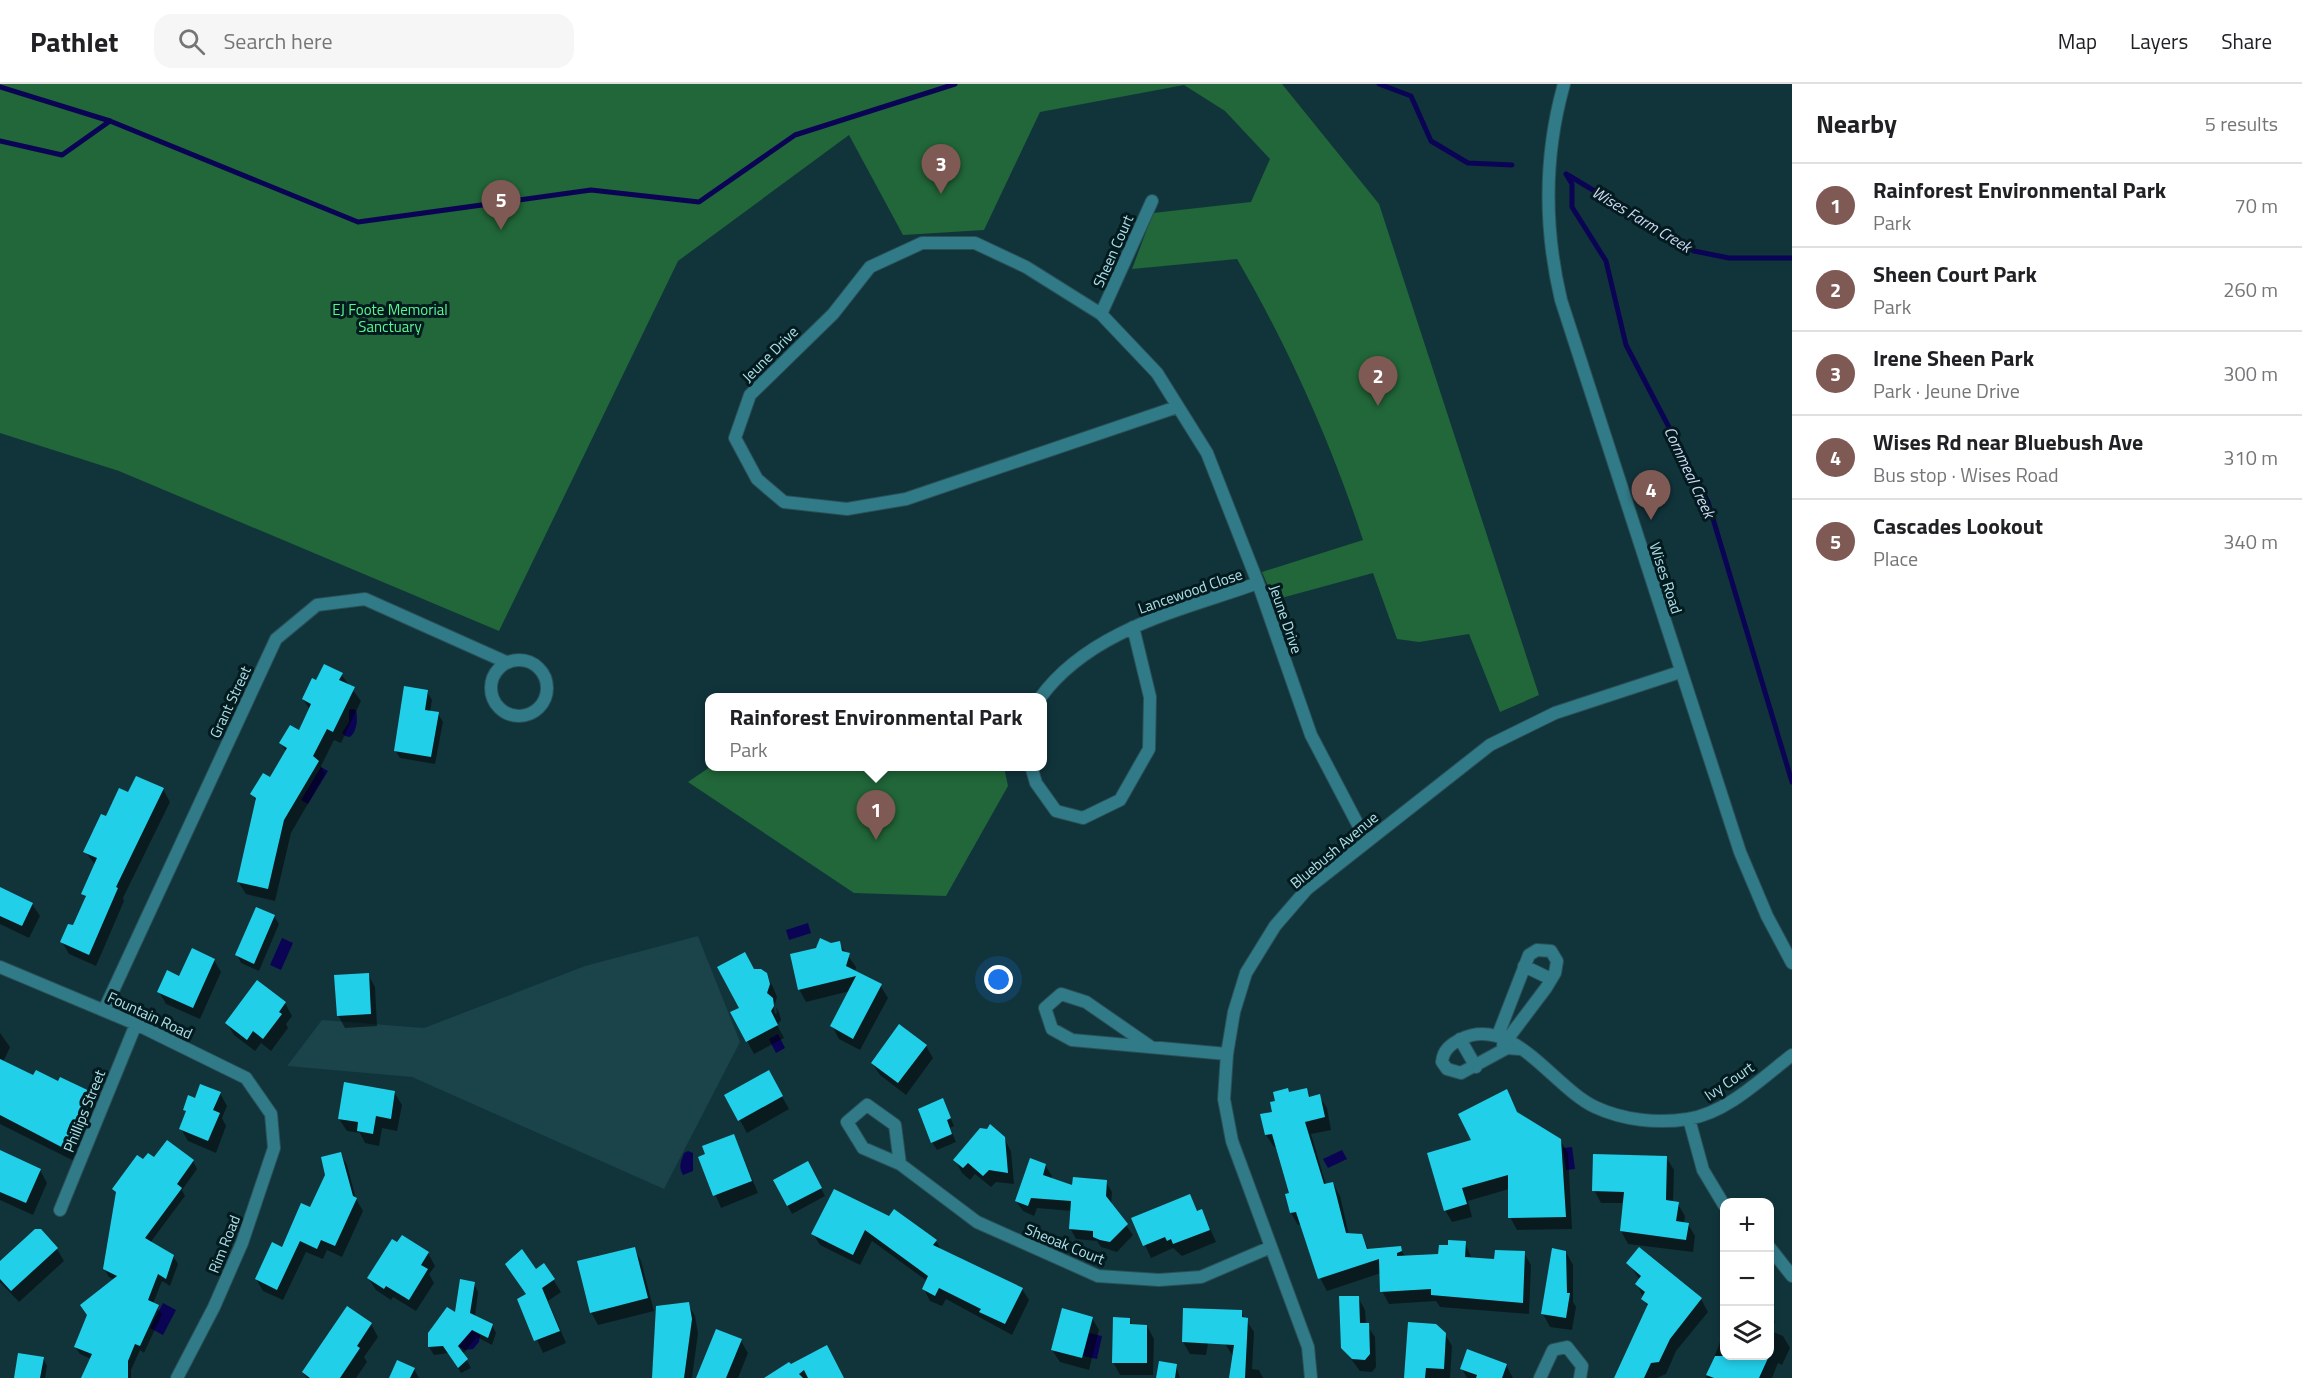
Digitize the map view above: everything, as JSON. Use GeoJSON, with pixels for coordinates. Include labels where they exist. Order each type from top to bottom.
{"type":"FeatureCollection","features":[{"type":"Feature","properties":{"kind":"street","name":"Wises Road"},"geometry":{"type":"LineString","coordinates":[[1564,84],[1554,123],[1548,191],[1553,266],[1570,333],[1740,852],[1767,916],[1792,963]]}},
{"type":"Feature","properties":{"kind":"street","name":"Sheen Court"},"geometry":{"type":"LineString","coordinates":[[1101,314],[1152,201]]}},
{"type":"Feature","properties":{"kind":"street","name":"Jeune Drive"},"geometry":{"type":"LineString","coordinates":[[1177,406],[906,499],[847,509],[784,502],[757,479],[735,438],[750,395],[833,314],[870,267],[922,243],[975,243],[1026,267],[1101,314],[1157,373],[1206,453],[1258,584],[1311,735],[1367,842]]}},
{"type":"Feature","properties":{"kind":"street","name":"Lancewood Close"},"geometry":{"type":"LineString","coordinates":[[1044,693],[1102,641],[1133,627],[1258,584]]}},
{"type":"Feature","properties":{"kind":"street","name":"Grant Street"},"geometry":{"type":"LineString","coordinates":[[104,1010],[276,639],[317,605],[365,599],[506,662],[514,659],[531,662],[543,673],[547,691],[544,700],[531,714],[511,716],[495,704],[490,686],[498,668],[506,662]]}},
{"type":"Feature","properties":{"kind":"street","name":"Lancewood Close"},"geometry":{"type":"LineString","coordinates":[[1032,771],[1036,783],[1056,811],[1083,818],[1120,800],[1149,749],[1150,697],[1133,627]]}},
{"type":"Feature","properties":{"kind":"street","name":"Bluebush Avenue"},"geometry":{"type":"LineString","coordinates":[[1311,1378],[1308,1347],[1232,1141],[1224,1099],[1227,1053],[1234,1012],[1246,973],[1275,926],[1307,889],[1490,745],[1555,714],[1680,672]]}},
{"type":"Feature","properties":{"kind":"street"},"geometry":{"type":"LineString","coordinates":[[1497,1054],[1502,1037],[1524,966],[1535,950],[1551,951],[1557,963],[1551,979],[1502,1037]]}},
{"type":"Feature","properties":{"kind":"street"},"geometry":{"type":"LineString","coordinates":[[1524,966],[1551,979]]}},
{"type":"Feature","properties":{"kind":"street","name":"Fountain Road"},"geometry":{"type":"LineString","coordinates":[[0,967],[136,1024],[246,1078],[270,1114]]}},
{"type":"Feature","properties":{"kind":"street"},"geometry":{"type":"LineString","coordinates":[[1151,1047],[1086,1002],[1060,994],[1045,1008],[1052,1029],[1072,1040],[1151,1047],[1227,1053]]}},
{"type":"Feature","properties":{"kind":"street","name":"Phillips Street"},"geometry":{"type":"LineString","coordinates":[[60,1210],[136,1024]]}},
{"type":"Feature","properties":{"kind":"street"},"geometry":{"type":"LineString","coordinates":[[1502,1037],[1481,1032],[1460,1039],[1446,1049],[1443,1064],[1449,1070],[1459,1073],[1476,1067],[1510,1048],[1520,1049]]}},
{"type":"Feature","properties":{"kind":"street","name":"Ivy Court"},"geometry":{"type":"LineString","coordinates":[[1502,1037],[1520,1049],[1563,1086],[1597,1108],[1639,1120],[1689,1119],[1708,1113],[1735,1098],[1792,1055]]}},
{"type":"Feature","properties":{"kind":"street"},"geometry":{"type":"LineString","coordinates":[[1460,1039],[1476,1067]]}},
{"type":"Feature","properties":{"kind":"street","name":"Sheoak Court"},"geometry":{"type":"LineString","coordinates":[[900,1164],[895,1125],[867,1105],[848,1122],[863,1148],[900,1164],[977,1222],[1098,1276],[1159,1281],[1201,1277],[1271,1247]]}},
{"type":"Feature","properties":{"kind":"street","name":"Rim Road"},"geometry":{"type":"LineString","coordinates":[[177,1378],[214,1307],[242,1243],[274,1148],[270,1114]]}},
{"type":"Feature","properties":{"kind":"street"},"geometry":{"type":"LineString","coordinates":[[1689,1119],[1703,1170],[1721,1198]]}},
{"type":"Feature","properties":{"kind":"street"},"geometry":{"type":"LineString","coordinates":[[1773,1252],[1792,1276]]}},
{"type":"Feature","properties":{"kind":"street"},"geometry":{"type":"LineString","coordinates":[[1540,1378],[1553,1350],[1567,1347],[1582,1366],[1580,1378]]}},
{"type":"Feature","properties":{"kind":"shaded area"},"geometry":{"type":"Polygon","coordinates":[[[349,710],[356,710],[357,721],[356,728],[350,737],[342,733],[349,722],[349,710]]]}},
{"type":"Feature","properties":{"kind":"shaded area"},"geometry":{"type":"Polygon","coordinates":[[[321,767],[328,771],[308,804],[301,800],[321,767]]]}},
{"type":"Feature","properties":{"kind":"shaded area"},"geometry":{"type":"Polygon","coordinates":[[[808,923],[811,933],[789,940],[786,930],[808,923]]]}},
{"type":"Feature","properties":{"kind":"shaded area"},"geometry":{"type":"Polygon","coordinates":[[[698,936],[740,1042],[664,1189],[412,1077],[287,1066],[322,1020],[424,1028],[585,966],[698,936]]]}},
{"type":"Feature","properties":{"kind":"shaded area"},"geometry":{"type":"Polygon","coordinates":[[[282,938],[293,943],[281,970],[270,965],[282,938]]]}},
{"type":"Feature","properties":{"kind":"shaded area"},"geometry":{"type":"Polygon","coordinates":[[[778,1034],[785,1048],[776,1053],[769,1039],[778,1034]]]}},
{"type":"Feature","properties":{"kind":"shaded area"},"geometry":{"type":"Polygon","coordinates":[[[1572,1147],[1575,1169],[1566,1170],[1563,1148],[1572,1147]]]}},
{"type":"Feature","properties":{"kind":"shaded area"},"geometry":{"type":"Polygon","coordinates":[[[1342,1150],[1347,1159],[1328,1168],[1323,1159],[1342,1150]]]}},
{"type":"Feature","properties":{"kind":"shaded area"},"geometry":{"type":"Polygon","coordinates":[[[688,1151],[693,1153],[693,1171],[683,1175],[681,1161],[684,1153],[688,1151]]]}},
{"type":"Feature","properties":{"kind":"shaded area"},"geometry":{"type":"Polygon","coordinates":[[[163,1303],[176,1310],[163,1335],[150,1328],[163,1303]]]}},
{"type":"Feature","properties":{"kind":"shaded area"},"geometry":{"type":"Polygon","coordinates":[[[472,1330],[480,1335],[479,1342],[473,1349],[465,1350],[458,1346],[472,1330]]]}},
{"type":"Feature","properties":{"kind":"shaded area"},"geometry":{"type":"Polygon","coordinates":[[[1089,1333],[1102,1336],[1097,1359],[1083,1356],[1089,1333]]]}},
{"type":"Feature","properties":{"kind":"green space","name":"EJ Foote Memorial Sanctuary"},"geometry":{"type":"Polygon","coordinates":[[[0,84],[1282,84],[1379,204],[1539,695],[1500,712],[1469,634],[1419,642],[1397,639],[1373,573],[1274,600],[1262,572],[1363,540],[1308,396],[1237,259],[1132,269],[1153,213],[1251,202],[1270,159],[1225,111],[1184,85],[1040,112],[984,230],[903,235],[849,135],[678,261],[499,631],[119,471],[0,433],[0,84]]]}},
{"type":"Feature","properties":{"kind":"green space"},"geometry":{"type":"Polygon","coordinates":[[[705,770],[1005,771],[1008,786],[946,896],[854,893],[688,782],[705,770]]]}},
{"type":"Feature","properties":{"kind":"building"},"geometry":{"type":"Polygon","coordinates":[[[324,664],[343,673],[339,680],[355,687],[333,732],[327,729],[313,756],[319,761],[284,820],[268,889],[237,882],[256,798],[250,794],[263,773],[270,777],[287,748],[279,743],[290,725],[299,730],[311,704],[302,699],[312,678],[316,680],[324,664]]]}},
{"type":"Feature","properties":{"kind":"building"},"geometry":{"type":"Polygon","coordinates":[[[404,686],[428,690],[425,710],[439,712],[431,757],[394,751],[404,686]]]}},
{"type":"Feature","properties":{"kind":"building"},"geometry":{"type":"Polygon","coordinates":[[[136,776],[164,788],[116,887],[118,888],[89,955],[60,942],[68,924],[73,925],[86,896],[81,894],[97,858],[83,852],[101,814],[106,816],[119,788],[128,792],[136,776]]]}},
{"type":"Feature","properties":{"kind":"building"},"geometry":{"type":"Polygon","coordinates":[[[0,887],[33,903],[22,926],[0,916],[0,887]]]}},
{"type":"Feature","properties":{"kind":"building"},"geometry":{"type":"Polygon","coordinates":[[[256,907],[275,915],[254,964],[235,955],[256,907]]]}},
{"type":"Feature","properties":{"kind":"building"},"geometry":{"type":"Polygon","coordinates":[[[820,938],[831,943],[840,941],[842,951],[850,953],[846,966],[882,984],[853,1039],[830,1026],[856,976],[798,990],[790,954],[816,948],[820,938]]]}},
{"type":"Feature","properties":{"kind":"building"},"geometry":{"type":"Polygon","coordinates":[[[192,948],[215,959],[193,1008],[157,992],[167,970],[179,976],[192,948]]]}},
{"type":"Feature","properties":{"kind":"building"},"geometry":{"type":"Polygon","coordinates":[[[745,952],[754,969],[761,969],[767,973],[770,984],[767,993],[773,998],[774,1006],[771,1011],[778,1025],[746,1042],[730,1012],[739,1008],[717,967],[745,952]]]}},
{"type":"Feature","properties":{"kind":"building"},"geometry":{"type":"Polygon","coordinates":[[[369,973],[371,1014],[337,1016],[334,975],[369,973]]]}},
{"type":"Feature","properties":{"kind":"building"},"geometry":{"type":"Polygon","coordinates":[[[257,980],[286,1002],[279,1012],[282,1014],[263,1039],[253,1031],[247,1040],[225,1023],[257,980]]]}},
{"type":"Feature","properties":{"kind":"building"},"geometry":{"type":"Polygon","coordinates":[[[899,1024],[927,1045],[898,1083],[871,1063],[899,1024]]]}},
{"type":"Feature","properties":{"kind":"building"},"geometry":{"type":"Polygon","coordinates":[[[0,1059],[33,1075],[36,1070],[58,1081],[60,1077],[98,1095],[71,1152],[0,1115],[0,1059]]]}},
{"type":"Feature","properties":{"kind":"building"},"geometry":{"type":"Polygon","coordinates":[[[769,1070],[783,1096],[738,1121],[724,1095],[769,1070]]]}},
{"type":"Feature","properties":{"kind":"building"},"geometry":{"type":"Polygon","coordinates":[[[344,1082],[395,1091],[391,1119],[376,1116],[373,1134],[357,1131],[358,1122],[338,1119],[344,1082]]]}},
{"type":"Feature","properties":{"kind":"building"},"geometry":{"type":"Polygon","coordinates":[[[200,1084],[221,1092],[213,1110],[220,1113],[208,1141],[179,1129],[186,1111],[183,1110],[188,1095],[195,1098],[200,1084]]]}},
{"type":"Feature","properties":{"kind":"building"},"geometry":{"type":"Polygon","coordinates":[[[1288,1088],[1289,1092],[1307,1088],[1309,1097],[1320,1094],[1325,1117],[1305,1122],[1324,1184],[1333,1182],[1346,1233],[1362,1234],[1367,1249],[1401,1246],[1402,1251],[1397,1253],[1397,1256],[1438,1254],[1439,1245],[1448,1245],[1448,1240],[1466,1241],[1465,1257],[1494,1259],[1495,1250],[1525,1251],[1523,1303],[1431,1295],[1431,1289],[1380,1292],[1379,1259],[1318,1279],[1296,1212],[1290,1213],[1285,1194],[1289,1193],[1272,1134],[1265,1135],[1260,1114],[1272,1112],[1270,1102],[1275,1101],[1273,1092],[1288,1088]]]}},
{"type":"Feature","properties":{"kind":"building"},"geometry":{"type":"Polygon","coordinates":[[[1507,1089],[1517,1112],[1561,1139],[1566,1217],[1508,1218],[1508,1175],[1462,1188],[1467,1204],[1444,1211],[1427,1153],[1471,1140],[1458,1114],[1507,1089]]]}},
{"type":"Feature","properties":{"kind":"building"},"geometry":{"type":"Polygon","coordinates":[[[943,1098],[951,1118],[947,1120],[952,1134],[931,1143],[918,1109],[943,1098]]]}},
{"type":"Feature","properties":{"kind":"building"},"geometry":{"type":"Polygon","coordinates":[[[990,1124],[1005,1137],[1008,1173],[989,1170],[983,1176],[968,1163],[963,1168],[953,1160],[980,1128],[987,1129],[990,1124]]]}},
{"type":"Feature","properties":{"kind":"building"},"geometry":{"type":"Polygon","coordinates":[[[734,1134],[752,1181],[713,1196],[698,1157],[705,1154],[702,1146],[734,1134]]]}},
{"type":"Feature","properties":{"kind":"building"},"geometry":{"type":"Polygon","coordinates":[[[167,1140],[194,1160],[177,1184],[182,1188],[145,1238],[174,1255],[166,1279],[158,1274],[148,1300],[159,1305],[140,1346],[135,1344],[128,1361],[128,1378],[81,1378],[92,1354],[74,1347],[87,1315],[80,1305],[117,1276],[103,1269],[116,1192],[112,1189],[137,1155],[143,1159],[148,1153],[154,1157],[167,1140]]]}},
{"type":"Feature","properties":{"kind":"building"},"geometry":{"type":"Polygon","coordinates":[[[0,1150],[41,1169],[26,1203],[0,1192],[0,1150]]]}},
{"type":"Feature","properties":{"kind":"building"},"geometry":{"type":"Polygon","coordinates":[[[341,1152],[353,1196],[357,1198],[335,1246],[321,1240],[317,1249],[300,1241],[277,1290],[255,1279],[272,1242],[282,1247],[301,1203],[310,1207],[325,1175],[321,1157],[341,1152]]]}},
{"type":"Feature","properties":{"kind":"building"},"geometry":{"type":"Polygon","coordinates":[[[1593,1154],[1667,1156],[1666,1200],[1679,1202],[1676,1221],[1689,1223],[1686,1240],[1620,1231],[1624,1192],[1592,1191],[1593,1154]]]}},
{"type":"Feature","properties":{"kind":"building"},"geometry":{"type":"Polygon","coordinates":[[[1030,1158],[1046,1164],[1043,1175],[1072,1185],[1073,1177],[1107,1180],[1106,1196],[1128,1224],[1110,1242],[1100,1240],[1093,1237],[1093,1231],[1069,1229],[1071,1201],[1031,1198],[1028,1206],[1015,1201],[1030,1158]]]}},
{"type":"Feature","properties":{"kind":"building"},"geometry":{"type":"Polygon","coordinates":[[[808,1161],[822,1188],[787,1206],[773,1180],[808,1161]]]}},
{"type":"Feature","properties":{"kind":"building"},"geometry":{"type":"Polygon","coordinates":[[[834,1189],[889,1216],[894,1209],[937,1240],[933,1245],[1023,1288],[1005,1324],[979,1312],[981,1309],[939,1288],[935,1296],[922,1289],[928,1276],[865,1230],[853,1255],[811,1234],[834,1189]]]}},
{"type":"Feature","properties":{"kind":"building"},"geometry":{"type":"Polygon","coordinates":[[[1190,1194],[1197,1211],[1202,1209],[1210,1230],[1173,1244],[1171,1239],[1167,1241],[1165,1237],[1143,1246],[1131,1218],[1190,1194]]]}},
{"type":"Feature","properties":{"kind":"building"},"geometry":{"type":"Polygon","coordinates":[[[35,1229],[41,1229],[58,1248],[11,1291],[0,1279],[0,1261],[35,1229]]]}},
{"type":"Feature","properties":{"kind":"building"},"geometry":{"type":"Polygon","coordinates":[[[402,1235],[429,1252],[421,1265],[428,1269],[409,1300],[386,1286],[384,1289],[367,1278],[392,1239],[397,1242],[402,1235]]]}},
{"type":"Feature","properties":{"kind":"building"},"geometry":{"type":"Polygon","coordinates":[[[635,1247],[648,1298],[590,1313],[577,1261],[635,1247]]]}},
{"type":"Feature","properties":{"kind":"building"},"geometry":{"type":"Polygon","coordinates":[[[1639,1247],[1702,1298],[1670,1339],[1659,1362],[1651,1363],[1644,1378],[1614,1378],[1648,1304],[1641,1299],[1645,1292],[1635,1284],[1641,1276],[1626,1263],[1639,1247]]]}},
{"type":"Feature","properties":{"kind":"building"},"geometry":{"type":"Polygon","coordinates":[[[1552,1248],[1566,1251],[1567,1293],[1570,1293],[1566,1318],[1541,1314],[1552,1248]]]}},
{"type":"Feature","properties":{"kind":"building"},"geometry":{"type":"Polygon","coordinates":[[[522,1249],[536,1269],[544,1263],[555,1279],[542,1288],[560,1331],[534,1341],[517,1299],[526,1294],[505,1264],[522,1249]]]}},
{"type":"Feature","properties":{"kind":"building"},"geometry":{"type":"Polygon","coordinates":[[[460,1279],[475,1282],[470,1313],[493,1324],[488,1338],[472,1330],[458,1346],[468,1359],[458,1368],[443,1346],[428,1347],[428,1333],[447,1307],[455,1312],[460,1279]]]}},
{"type":"Feature","properties":{"kind":"building"},"geometry":{"type":"Polygon","coordinates":[[[1339,1296],[1359,1296],[1360,1323],[1369,1323],[1370,1354],[1365,1360],[1352,1359],[1341,1348],[1339,1296]]]}},
{"type":"Feature","properties":{"kind":"building"},"geometry":{"type":"Polygon","coordinates":[[[689,1302],[692,1319],[684,1378],[652,1378],[656,1306],[689,1302]]]}},
{"type":"Feature","properties":{"kind":"building"},"geometry":{"type":"Polygon","coordinates":[[[347,1306],[372,1323],[357,1346],[360,1348],[340,1378],[310,1378],[302,1372],[347,1306]]]}},
{"type":"Feature","properties":{"kind":"building"},"geometry":{"type":"Polygon","coordinates":[[[1062,1308],[1093,1317],[1082,1358],[1051,1350],[1062,1308]]]}},
{"type":"Feature","properties":{"kind":"building"},"geometry":{"type":"Polygon","coordinates":[[[1183,1308],[1242,1310],[1242,1317],[1248,1318],[1245,1378],[1229,1378],[1234,1345],[1182,1342],[1183,1308]]]}},
{"type":"Feature","properties":{"kind":"building"},"geometry":{"type":"Polygon","coordinates":[[[1113,1317],[1130,1318],[1130,1324],[1147,1325],[1147,1363],[1112,1363],[1113,1317]]]}},
{"type":"Feature","properties":{"kind":"building"},"geometry":{"type":"Polygon","coordinates":[[[1408,1322],[1436,1324],[1446,1333],[1444,1369],[1426,1368],[1425,1378],[1404,1378],[1408,1322]]]}},
{"type":"Feature","properties":{"kind":"building"},"geometry":{"type":"Polygon","coordinates":[[[716,1329],[742,1339],[726,1378],[696,1378],[716,1329]]]}},
{"type":"Feature","properties":{"kind":"building"},"geometry":{"type":"Polygon","coordinates":[[[827,1345],[844,1378],[808,1378],[804,1370],[799,1374],[803,1378],[764,1378],[789,1362],[791,1364],[827,1345]]]}},
{"type":"Feature","properties":{"kind":"building"},"geometry":{"type":"Polygon","coordinates":[[[1467,1349],[1507,1364],[1502,1378],[1476,1378],[1477,1375],[1460,1369],[1467,1349]]]}},
{"type":"Feature","properties":{"kind":"building"},"geometry":{"type":"Polygon","coordinates":[[[18,1353],[44,1357],[40,1378],[14,1378],[18,1353]]]}},
{"type":"Feature","properties":{"kind":"building"},"geometry":{"type":"Polygon","coordinates":[[[1715,1356],[1720,1356],[1720,1360],[1767,1360],[1759,1378],[1714,1378],[1706,1375],[1715,1356]]]}},
{"type":"Feature","properties":{"kind":"building"},"geometry":{"type":"Polygon","coordinates":[[[397,1360],[415,1368],[410,1378],[389,1378],[397,1360]]]}},
{"type":"Feature","properties":{"kind":"building"},"geometry":{"type":"Polygon","coordinates":[[[1159,1361],[1177,1364],[1175,1378],[1156,1378],[1159,1361]]]}},
{"type":"Feature","properties":{"kind":"waterway"},"geometry":{"type":"LineString","coordinates":[[0,87],[110,121],[358,222],[591,190],[699,202],[795,135],[955,84]]}},
{"type":"Feature","properties":{"kind":"waterway","name":"Cornmeal Creek"},"geometry":{"type":"LineString","coordinates":[[1379,84],[1411,96],[1431,141],[1468,163],[1512,165]]}},
{"type":"Feature","properties":{"kind":"waterway"},"geometry":{"type":"LineString","coordinates":[[0,141],[62,155],[110,121]]}},
{"type":"Feature","properties":{"kind":"waterway","name":"Cornmeal Creek"},"geometry":{"type":"LineString","coordinates":[[1566,174],[1572,184],[1572,207],[1606,261],[1626,345],[1708,502],[1792,782]]}},
{"type":"Feature","properties":{"kind":"waterway","name":"Wises Farm Creek"},"geometry":{"type":"LineString","coordinates":[[1568,175],[1694,251],[1729,258],[1792,258]]}},
{"type":"Feature","properties":{"kind":"place","name":"Irene Sheen Park"},"geometry":{"type":"Point","coordinates":[941,194]}},
{"type":"Feature","properties":{"kind":"place","name":"Cascades Lookout"},"geometry":{"type":"Point","coordinates":[501,230]}},
{"type":"Feature","properties":{"kind":"place","name":"Sheen Court Park"},"geometry":{"type":"Point","coordinates":[1378,406]}},
{"type":"Feature","properties":{"kind":"place","name":"Wises Rd near Bluebush Ave"},"geometry":{"type":"Point","coordinates":[1651,520]}},
{"type":"Feature","properties":{"kind":"place","name":"Rainforest Environmental Park"},"geometry":{"type":"Point","coordinates":[876,840]}}]}
